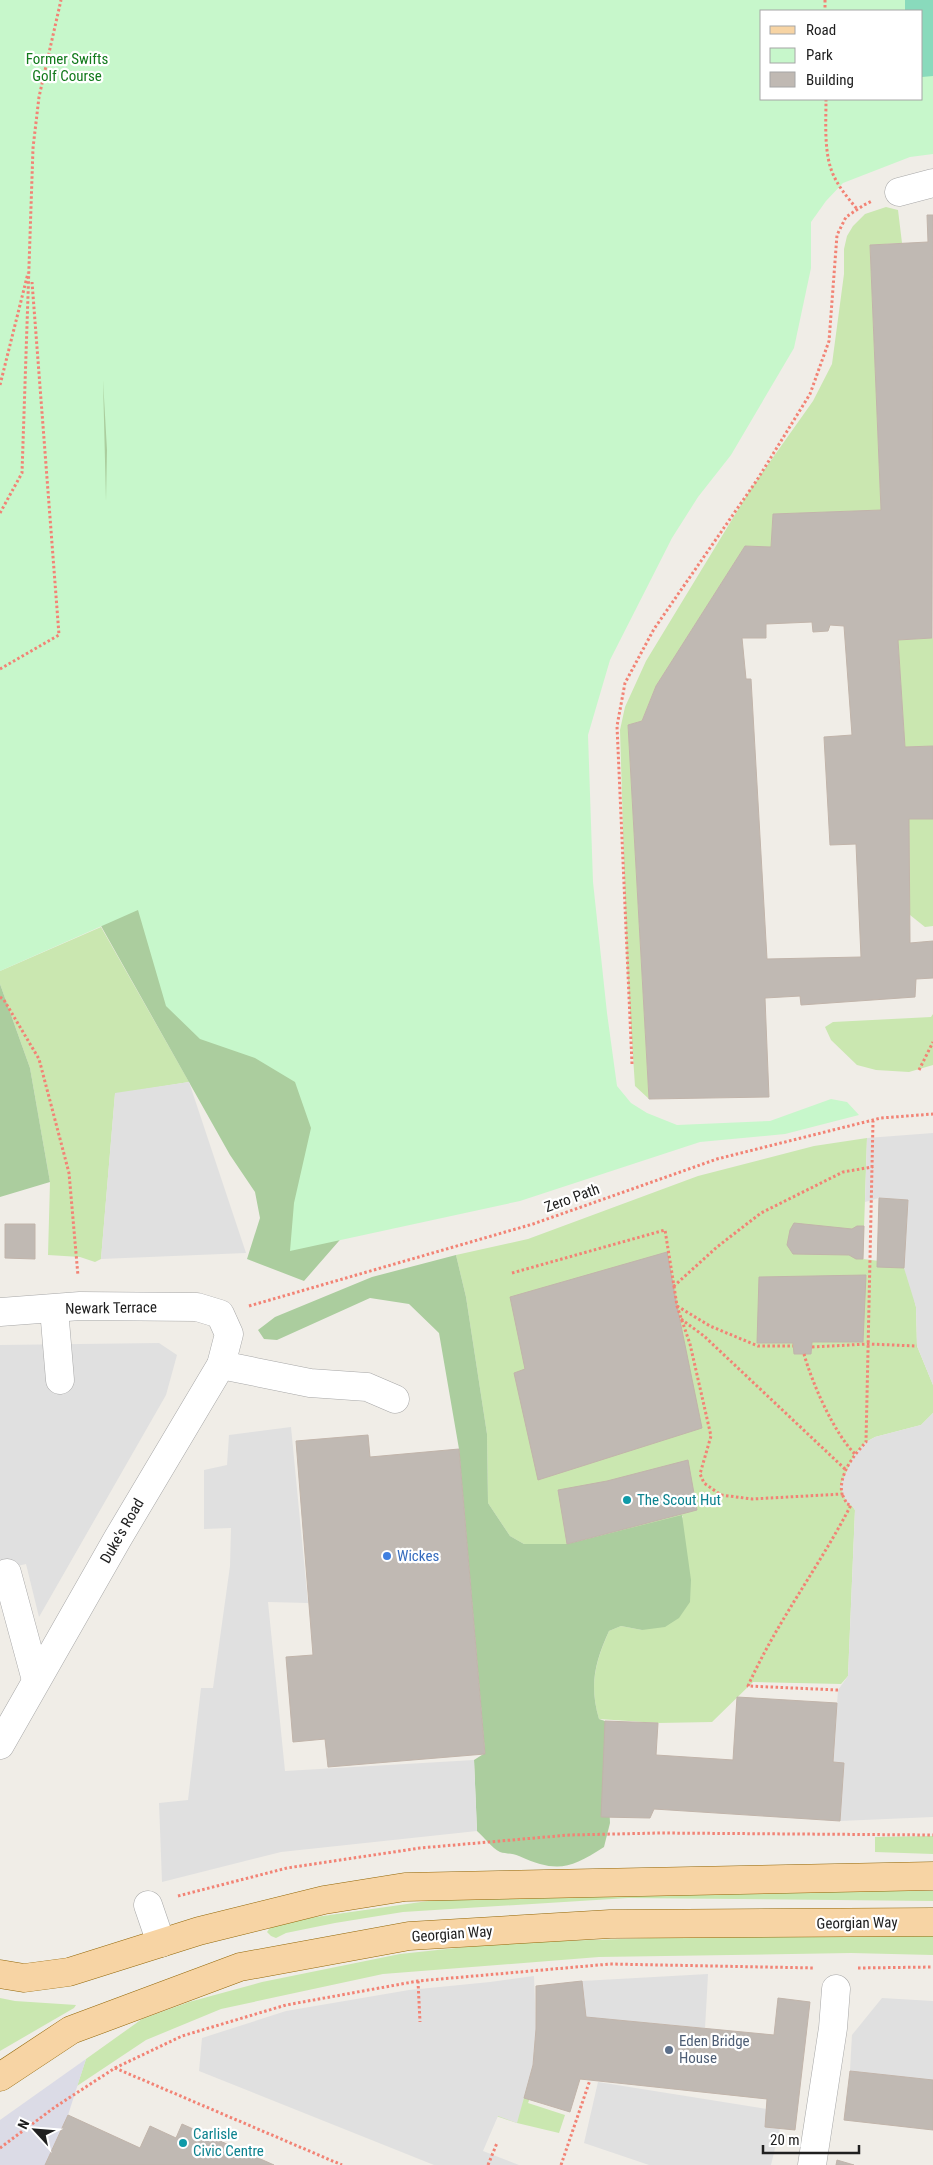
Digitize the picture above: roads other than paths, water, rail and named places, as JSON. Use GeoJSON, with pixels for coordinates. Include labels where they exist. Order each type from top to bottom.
{"type":"FeatureCollection","features":[{"type":"Feature","properties":{"kind":"main road"},"geometry":{"type":"LineString","coordinates":[[0,1974],[24,1978],[70,1972],[199,1931],[324,1900],[405,1887],[933,1876]]}},
{"type":"Feature","properties":{"kind":"main road","name":"Georgian Way"},"geometry":{"type":"LineString","coordinates":[[0,2077],[71,2030],[240,1967],[410,1936],[610,1924],[933,1922]]}},
{"type":"Feature","properties":{"kind":"street"},"geometry":{"type":"LineString","coordinates":[[899,192],[933,183]]}},
{"type":"Feature","properties":{"kind":"street","name":"Newark Terrace"},"geometry":{"type":"LineString","coordinates":[[0,1312],[67,1308],[197,1307],[220,1314]]}},
{"type":"Feature","properties":{"kind":"street"},"geometry":{"type":"LineString","coordinates":[[60,1380],[67,1308]]}},
{"type":"Feature","properties":{"kind":"street","name":"Duke's Road"},"geometry":{"type":"LineString","coordinates":[[0,1745],[36,1680],[221,1365],[229,1334],[220,1314]]}},
{"type":"Feature","properties":{"kind":"street"},"geometry":{"type":"LineString","coordinates":[[221,1365],[310,1384],[367,1387],[395,1399]]}},
{"type":"Feature","properties":{"kind":"street"},"geometry":{"type":"LineString","coordinates":[[7,1573],[36,1680]]}},
{"type":"Feature","properties":{"kind":"street"},"geometry":{"type":"LineString","coordinates":[[148,1905],[160,1943]]}},
{"type":"Feature","properties":{"kind":"street"},"geometry":{"type":"LineString","coordinates":[[812,2165],[833,2028],[837,1975]]}},
{"type":"Feature","properties":{"kind":"place","name":"The Scout Hut"},"geometry":{"type":"Point","coordinates":[627,1500]}},
{"type":"Feature","properties":{"kind":"place","name":"Wickes"},"geometry":{"type":"Point","coordinates":[387,1556]}},
{"type":"Feature","properties":{"kind":"place","name":"Eden Bridge House"},"geometry":{"type":"Point","coordinates":[669,2050]}},
{"type":"Feature","properties":{"kind":"place","name":"Carlisle Civic Centre"},"geometry":{"type":"Point","coordinates":[183,2143]}},
{"type":"Feature","properties":{"kind":"park label","name":"Former Swifts Golf Course"},"geometry":{"type":"Point","coordinates":[67,68]}}]}
